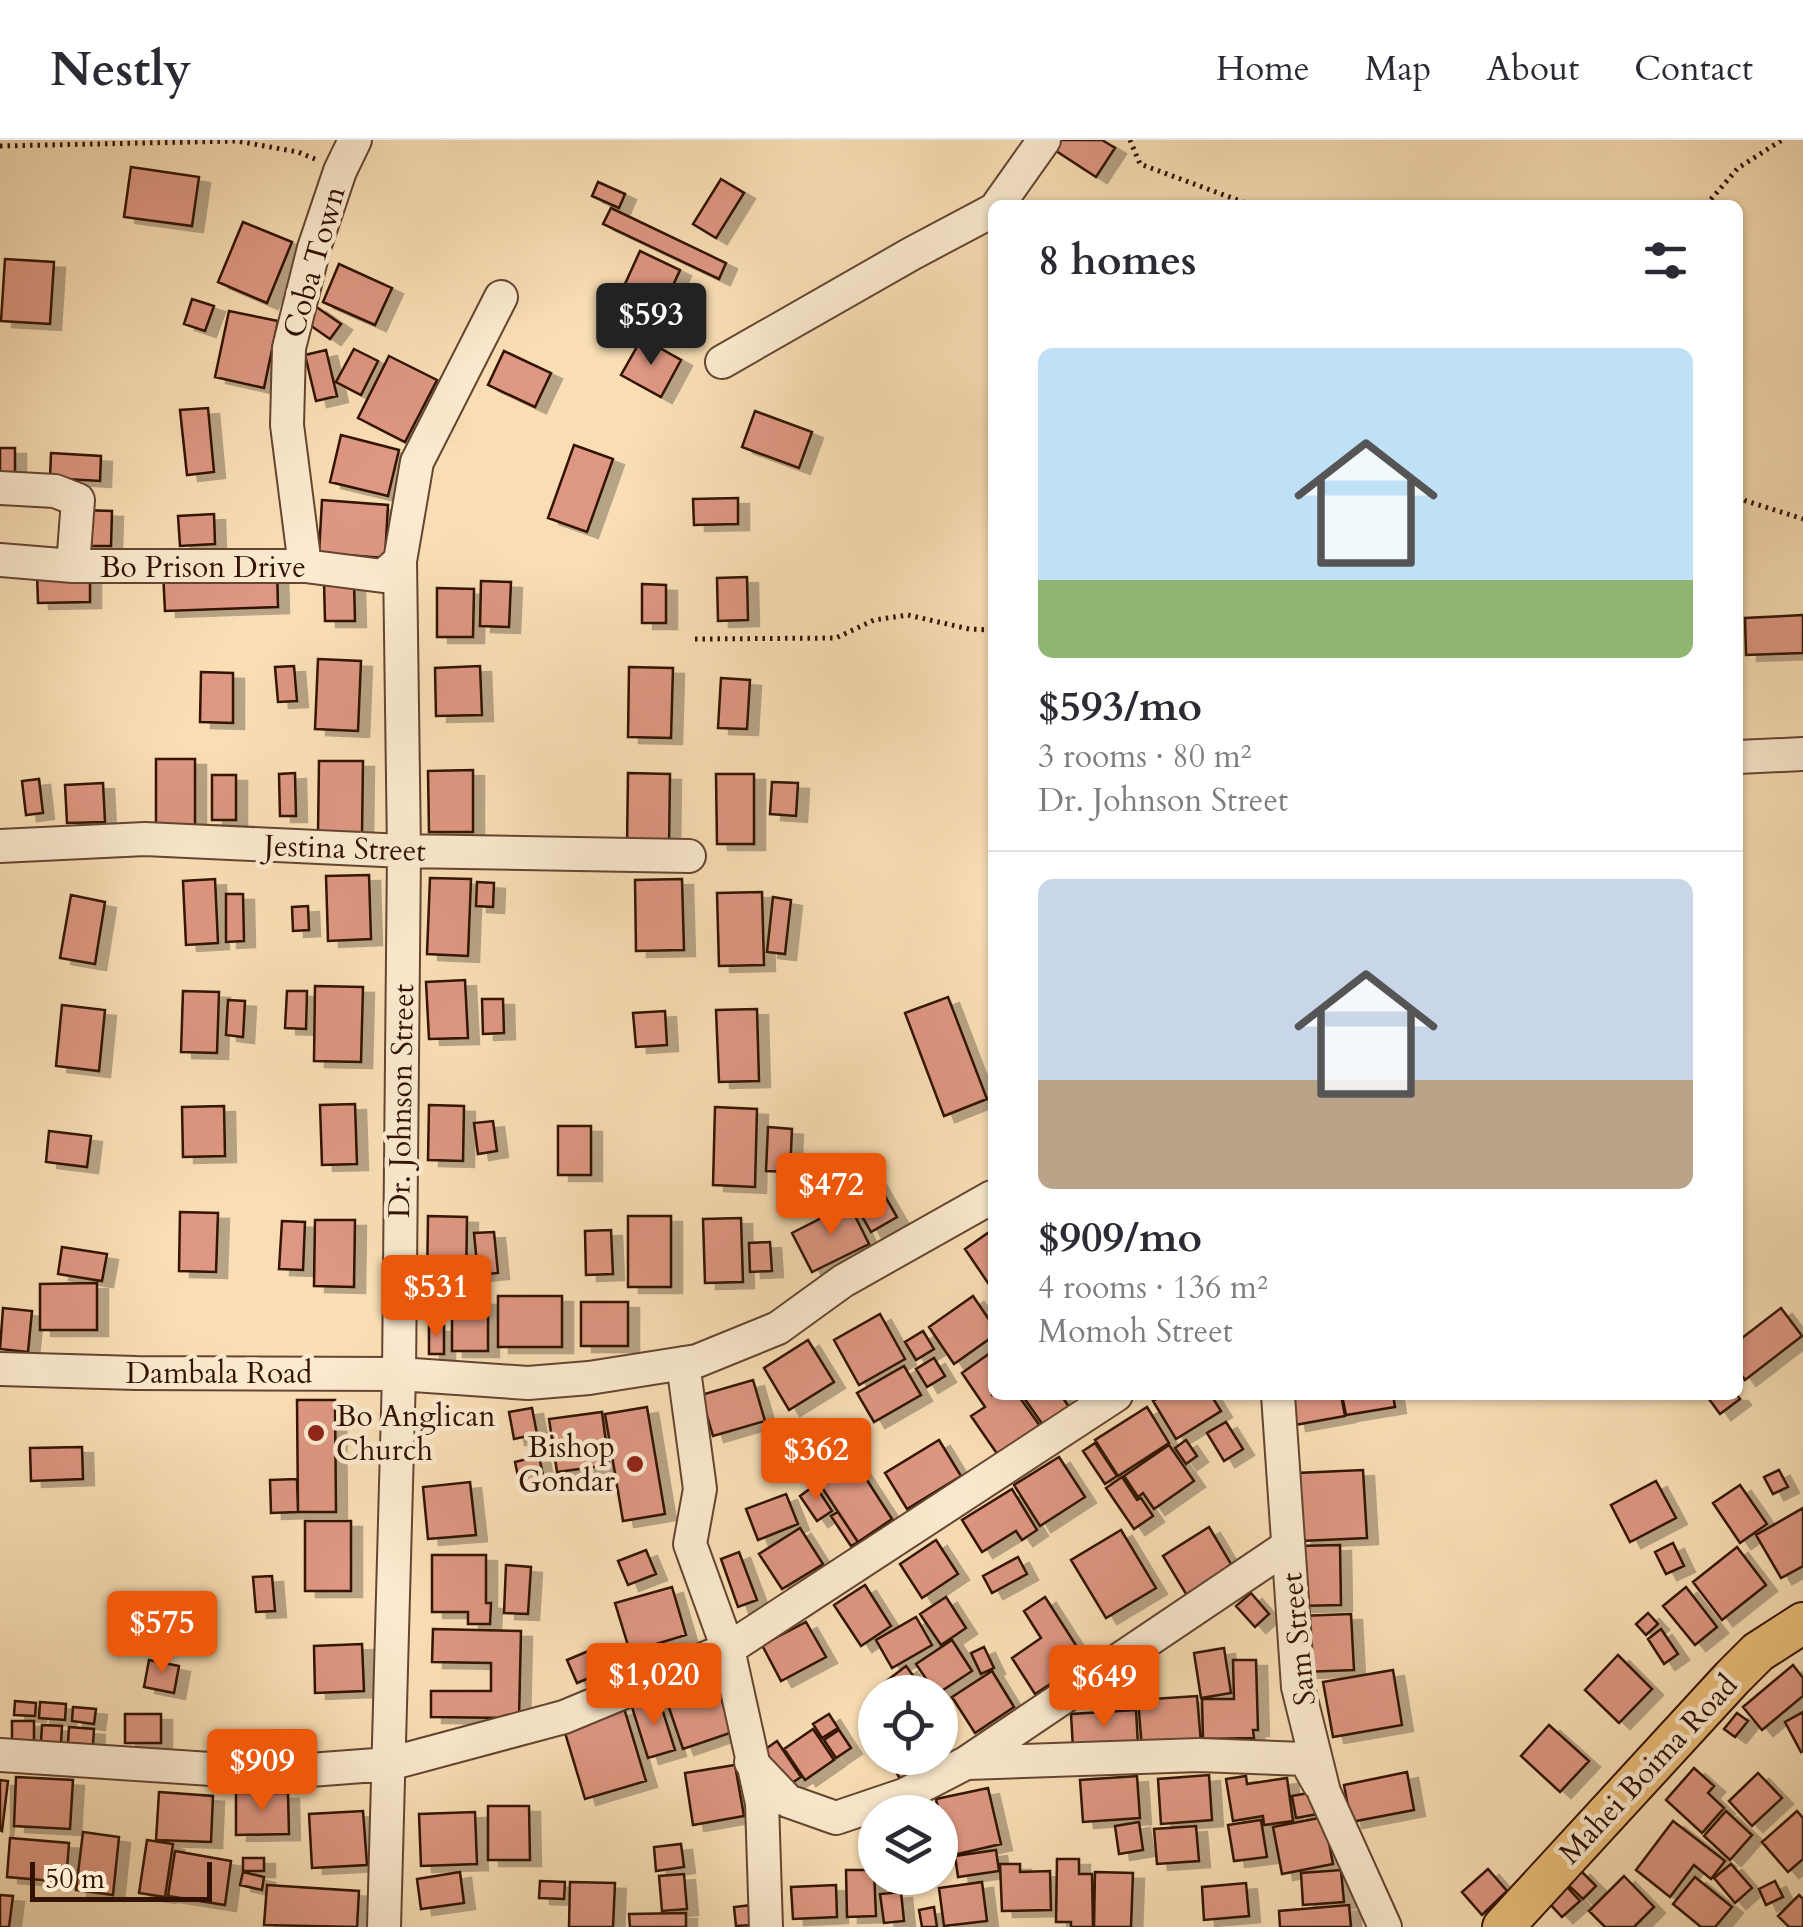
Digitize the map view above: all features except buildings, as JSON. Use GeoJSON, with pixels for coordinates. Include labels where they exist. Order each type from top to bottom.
{"type":"FeatureCollection","features":[{"type":"Feature","properties":{"kind":"main road","name":"Mahei Boima Road"},"geometry":{"type":"LineString","coordinates":[[1503,1927],[1758,1652],[1801,1630]]}},
{"type":"Feature","properties":{"kind":"street","name":"Coba Town"},"geometry":{"type":"LineString","coordinates":[[305,566],[288,426],[288,348],[314,248],[340,170],[356,140]]}},
{"type":"Feature","properties":{"kind":"street"},"geometry":{"type":"LineString","coordinates":[[1002,200],[1044,140]]}},
{"type":"Feature","properties":{"kind":"street"},"geometry":{"type":"LineString","coordinates":[[722,362],[988,213]]}},
{"type":"Feature","properties":{"kind":"street","name":"Dr. Johnson Street"},"geometry":{"type":"LineString","coordinates":[[384,1927],[399,1374],[404,851],[400,561],[417,462],[501,297]]}},
{"type":"Feature","properties":{"kind":"street"},"geometry":{"type":"LineString","coordinates":[[0,488],[54,491],[78,500],[73,566]]}},
{"type":"Feature","properties":{"kind":"street","name":"Bo Prison Drive"},"geometry":{"type":"LineString","coordinates":[[0,560],[73,566],[305,566],[383,576],[400,561]]}},
{"type":"Feature","properties":{"kind":"street"},"geometry":{"type":"LineString","coordinates":[[1743,756],[1803,754]]}},
{"type":"Feature","properties":{"kind":"street","name":"Jestina Street"},"geometry":{"type":"LineString","coordinates":[[0,846],[145,840],[404,851],[689,856]]}},
{"type":"Feature","properties":{"kind":"street","name":"Dambala Road"},"geometry":{"type":"LineString","coordinates":[[0,1369],[399,1374],[528,1383],[697,1361],[778,1328],[843,1282],[988,1199]]}},
{"type":"Feature","properties":{"kind":"street"},"geometry":{"type":"LineString","coordinates":[[684,1363],[700,1488],[690,1544],[728,1649],[762,1804],[766,1927]]}},
{"type":"Feature","properties":{"kind":"street"},"geometry":{"type":"LineString","coordinates":[[0,1755],[270,1773],[389,1764],[564,1717],[728,1649],[1108,1400]]}},
{"type":"Feature","properties":{"kind":"street","name":"Sam Street"},"geometry":{"type":"LineString","coordinates":[[1278,1400],[1298,1687],[1324,1792],[1385,1927]]}},
{"type":"Feature","properties":{"kind":"street"},"geometry":{"type":"LineString","coordinates":[[751,1762],[788,1801],[836,1818],[904,1796],[966,1763],[1288,1546]]}},
{"type":"Feature","properties":{"kind":"street"},"geometry":{"type":"LineString","coordinates":[[966,1763],[1199,1755],[1305,1758],[1324,1792]]}},
{"type":"Feature","properties":{"kind":"path"},"geometry":{"type":"LineString","coordinates":[[1130,140],[1140,164],[1237,200]]}},
{"type":"Feature","properties":{"kind":"path"},"geometry":{"type":"LineString","coordinates":[[1710,200],[1738,168],[1782,140]]}},
{"type":"Feature","properties":{"kind":"path"},"geometry":{"type":"LineString","coordinates":[[0,146],[237,141],[298,152],[340,170]]}},
{"type":"Feature","properties":{"kind":"path"},"geometry":{"type":"LineString","coordinates":[[1743,498],[1803,520]]}},
{"type":"Feature","properties":{"kind":"path"},"geometry":{"type":"LineString","coordinates":[[695,639],[836,638],[874,620],[908,616],[988,630]]}},
{"type":"Feature","properties":{"kind":"place","name":"Bo Anglican Church"},"geometry":{"type":"Point","coordinates":[316,1433]}},
{"type":"Feature","properties":{"kind":"place","name":"Bishop Gondar"},"geometry":{"type":"Point","coordinates":[635,1464]}}]}
